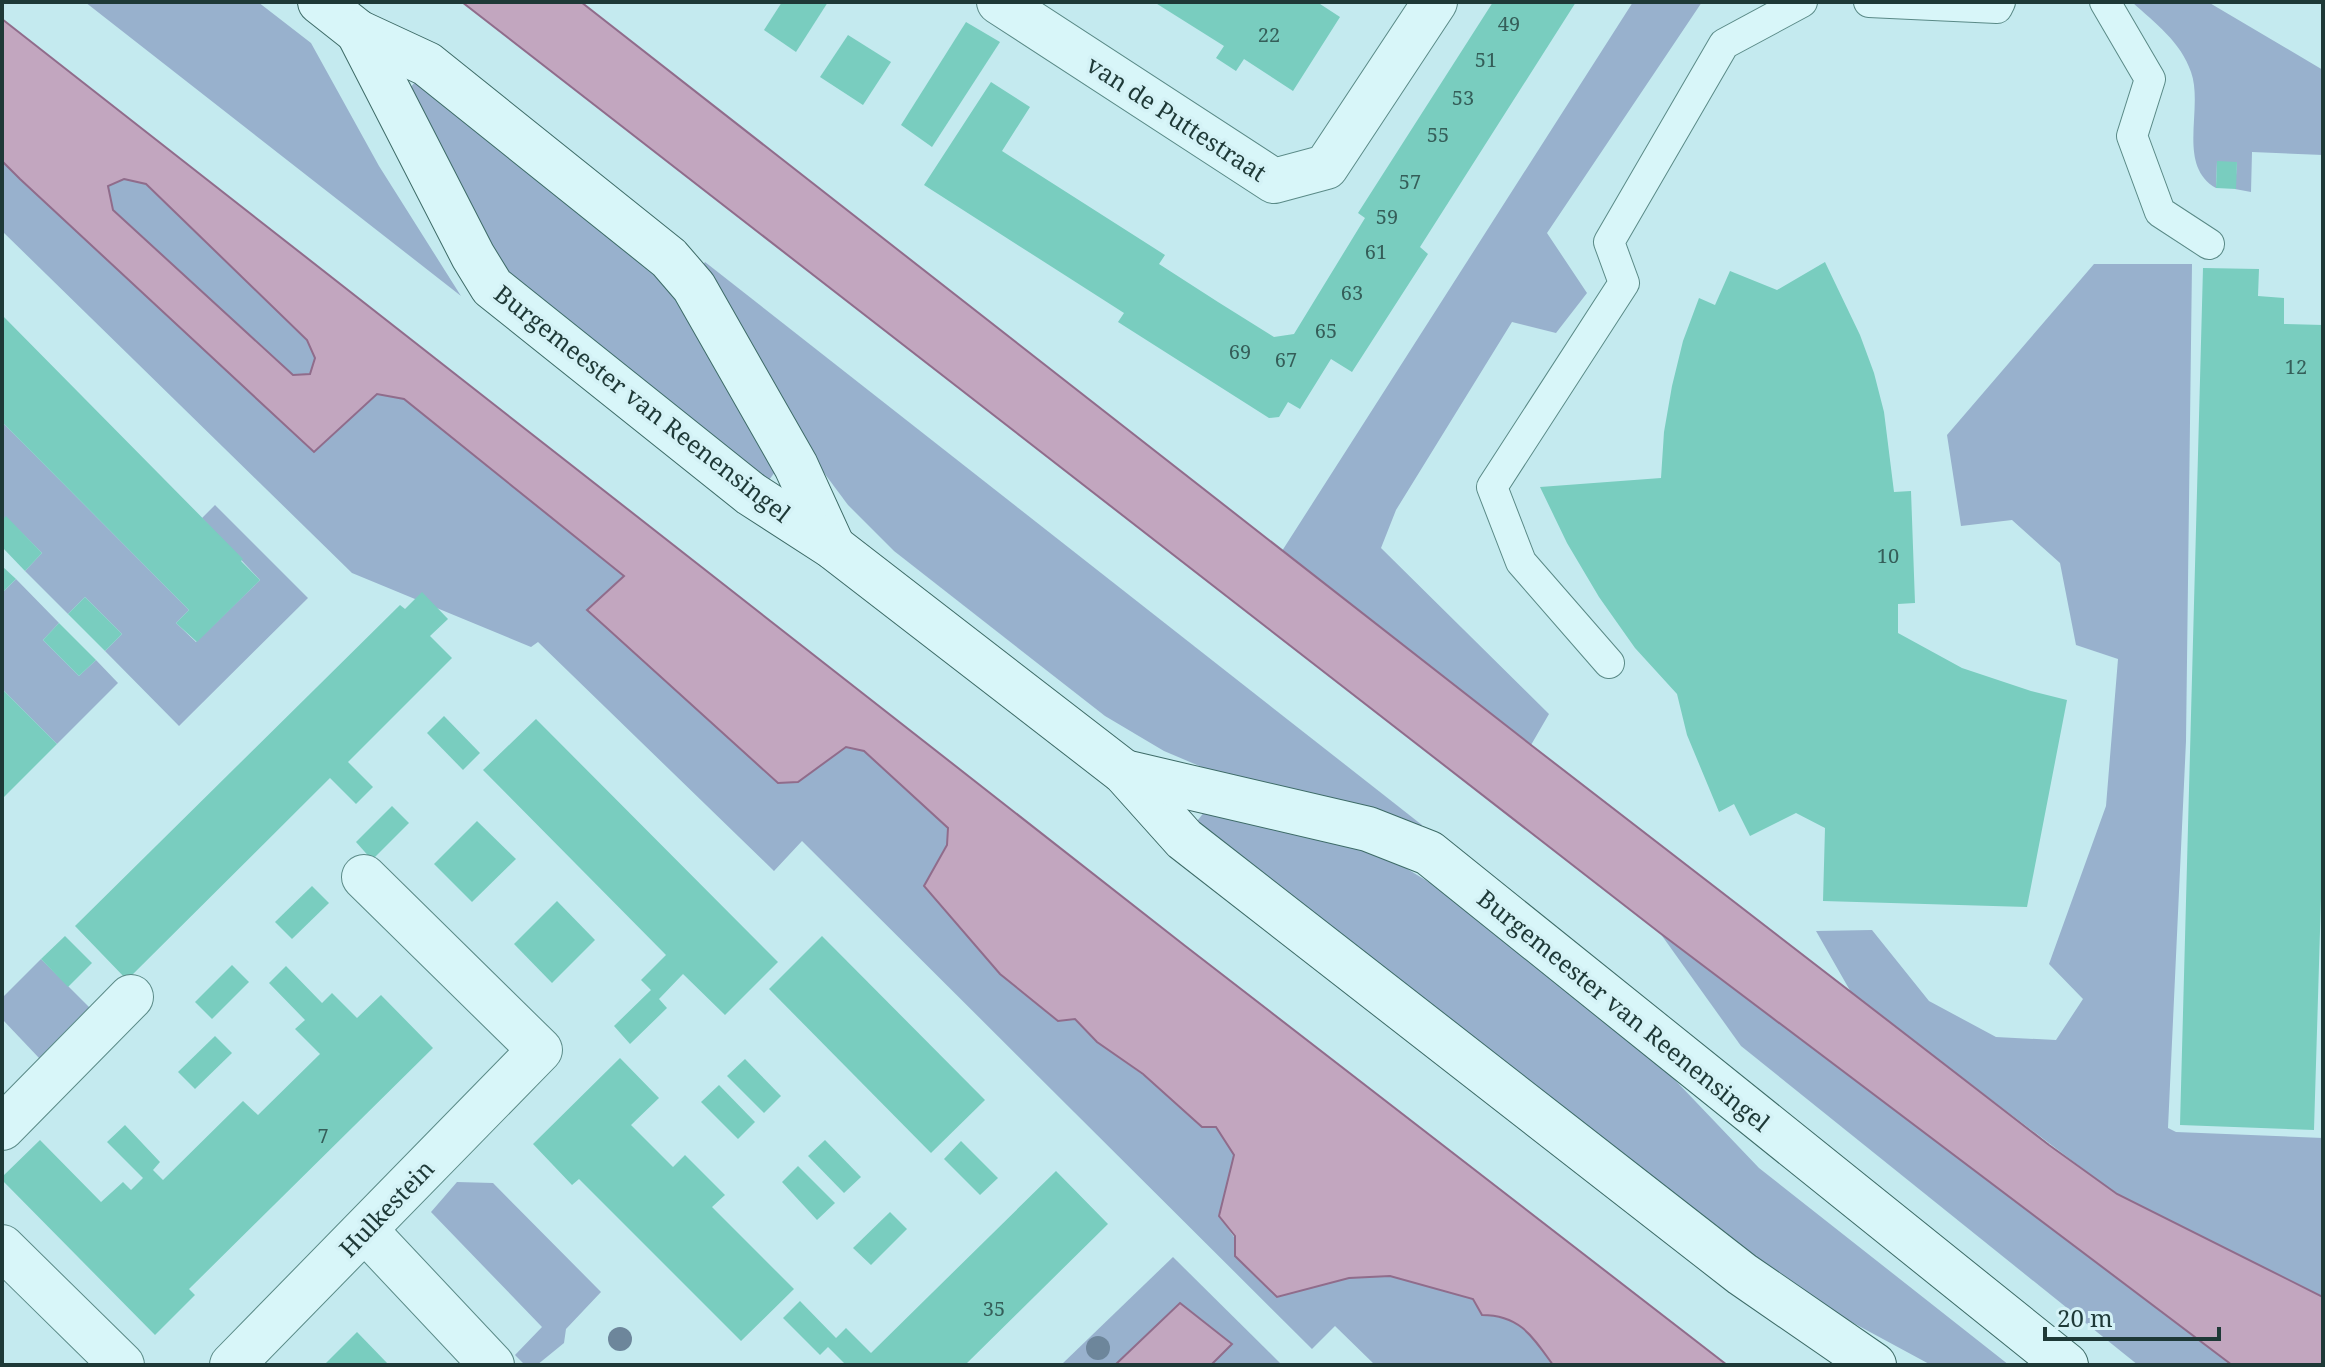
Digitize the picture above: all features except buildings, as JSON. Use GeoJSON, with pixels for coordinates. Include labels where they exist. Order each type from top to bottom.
{"type":"FeatureCollection","features":[{"type":"Feature","properties":{"kind":"main road","name":"Burgemeester van Reenensingel"},"geometry":{"type":"LineString","coordinates":[[320,2],[358,32],[427,64],[669,258],[694,287],[796,466],[833,547]]}},
{"type":"Feature","properties":{"kind":"main road","name":"van de Puttestraat"},"geometry":{"type":"LineString","coordinates":[[1014,12],[1274,181],[1326,167],[1435,2]]}},
{"type":"Feature","properties":{"kind":"main road","name":"Burgemeester van Reenensingel"},"geometry":{"type":"LineString","coordinates":[[358,32],[492,287],[751,494],[833,547],[1124,772],[1184,839],[1742,1274],[1874,1365]]}},
{"type":"Feature","properties":{"kind":"main road","name":"Burgemeester van Reenensingel"},"geometry":{"type":"LineString","coordinates":[[1124,772],[1368,829],[1429,853],[2066,1365]]}},
{"type":"Feature","properties":{"kind":"main road","name":"Hulkestein"},"geometry":{"type":"LineString","coordinates":[[232,1365],[540,1050],[364,877]]}},
{"type":"Feature","properties":{"kind":"main road"},"geometry":{"type":"LineString","coordinates":[[2,1128],[131,997]]}},
{"type":"Feature","properties":{"kind":"main road"},"geometry":{"type":"LineString","coordinates":[[365,1230],[492,1365]]}},
{"type":"Feature","properties":{"kind":"main road"},"geometry":{"type":"LineString","coordinates":[[2,1247],[122,1365]]}},
{"type":"Feature","properties":{"kind":"lane"},"geometry":{"type":"LineString","coordinates":[[1609,663],[1521,562],[1492,487],[1624,283],[1609,242],[1724,44],[1802,2]]}},
{"type":"Feature","properties":{"kind":"lane"},"geometry":{"type":"LineString","coordinates":[[1869,2],[1997,8],[2000,2]]}},
{"type":"Feature","properties":{"kind":"lane"},"geometry":{"type":"LineString","coordinates":[[2105,2],[2150,79],[2132,136],[2160,212],[2209,244]]}},
{"type":"Feature","properties":{"kind":"shaded area"},"geometry":{"type":"Polygon","coordinates":[[[85,2],[258,2],[311,43],[379,166],[461,296],[85,2]]]}},
{"type":"Feature","properties":{"kind":"shaded area"},"geometry":{"type":"Polygon","coordinates":[[[462,2],[581,2],[1531,745],[2049,1145],[2117,1194],[2323,1297],[2323,1365],[2232,1365],[1660,933],[462,2]]]}},
{"type":"Feature","properties":{"kind":"shaded area"},"geometry":{"type":"Polygon","coordinates":[[[1633,2],[1702,2],[1547,233],[1587,293],[1556,333],[1512,322],[1396,510],[1381,548],[1549,714],[1531,745],[1282,551],[1633,2]]]}},
{"type":"Feature","properties":{"kind":"shaded area"},"geometry":{"type":"Polygon","coordinates":[[[2132,2],[2208,2],[2323,70],[2323,155],[2252,152],[2251,192],[2235,189],[2237,162],[2217,162],[2216,188],[2204,178],[2197,165],[2193,135],[2194,86],[2187,61],[2166,34],[2132,2]]]}},
{"type":"Feature","properties":{"kind":"shaded area"},"geometry":{"type":"Polygon","coordinates":[[[2,19],[1184,945],[1727,1365],[1553,1365],[1539,1345],[1516,1323],[1482,1315],[1473,1299],[1390,1276],[1349,1278],[1277,1297],[1235,1256],[1235,1236],[1219,1216],[1234,1155],[1216,1127],[1202,1127],[1143,1074],[1097,1042],[1075,1019],[1058,1021],[1000,974],[924,886],[947,845],[948,828],[864,751],[846,747],[798,782],[778,783],[587,610],[624,576],[404,399],[377,394],[314,452],[2,161],[2,19]],[[124,179],[108,186],[113,210],[293,375],[310,374],[315,358],[307,340],[146,184],[124,179]]]}},
{"type":"Feature","properties":{"kind":"shaded area"},"geometry":{"type":"Polygon","coordinates":[[[415,82],[653,268],[694,319],[778,468],[763,488],[512,284],[402,98],[415,82]]]}},
{"type":"Feature","properties":{"kind":"shaded area"},"geometry":{"type":"Polygon","coordinates":[[[2,161],[314,452],[377,394],[404,399],[625,576],[588,611],[798,782],[846,747],[864,751],[948,828],[947,845],[924,886],[1000,974],[1057,1021],[1074,1019],[1097,1042],[1216,1127],[1234,1155],[1219,1216],[1277,1297],[1349,1278],[1391,1276],[1473,1299],[1482,1315],[1516,1323],[1539,1345],[1553,1365],[1375,1365],[1335,1326],[1312,1349],[802,841],[774,871],[538,642],[531,647],[352,573],[2,231],[2,161]]]}},
{"type":"Feature","properties":{"kind":"shaded area"},"geometry":{"type":"Polygon","coordinates":[[[124,179],[145,184],[307,340],[315,358],[310,374],[293,375],[113,210],[108,186],[124,179]]]}},
{"type":"Feature","properties":{"kind":"shaded area"},"geometry":{"type":"Polygon","coordinates":[[[705,262],[1422,825],[1419,828],[1216,773],[1164,751],[1105,716],[894,551],[848,505],[807,450],[702,266],[705,262]]]}},
{"type":"Feature","properties":{"kind":"shaded area"},"geometry":{"type":"Polygon","coordinates":[[[2094,264],[2192,264],[2186,741],[2168,1128],[2176,1132],[2323,1138],[2323,1297],[2116,1194],[1852,994],[1816,931],[1872,930],[1929,1001],[1996,1037],[2056,1040],[2083,999],[2049,964],[2106,806],[2118,659],[2076,645],[2060,563],[2012,520],[1961,526],[1947,435],[2094,264]]]}},
{"type":"Feature","properties":{"kind":"shaded area"},"geometry":{"type":"Polygon","coordinates":[[[2,422],[189,610],[176,623],[196,642],[260,580],[202,518],[215,505],[308,598],[179,726],[105,651],[122,634],[85,597],[68,614],[25,571],[42,553],[6,517],[2,520],[2,422]]]}},
{"type":"Feature","properties":{"kind":"shaded area"},"geometry":{"type":"Polygon","coordinates":[[[16,579],[59,623],[43,640],[79,676],[96,660],[118,683],[57,744],[2,689],[2,593],[16,579]]]}},
{"type":"Feature","properties":{"kind":"shaded area"},"geometry":{"type":"Polygon","coordinates":[[[1209,806],[1386,856],[1450,895],[1654,1058],[1759,1168],[2009,1365],[1931,1365],[1833,1312],[1756,1262],[1194,825],[1209,806]]]}},
{"type":"Feature","properties":{"kind":"shaded area"},"geometry":{"type":"Polygon","coordinates":[[[1660,933],[2232,1365],[2138,1365],[1741,1046],[1660,933]]]}},
{"type":"Feature","properties":{"kind":"shaded area"},"geometry":{"type":"Polygon","coordinates":[[[41,959],[91,1009],[40,1059],[2,1019],[2,998],[41,959]]]}},
{"type":"Feature","properties":{"kind":"shaded area"},"geometry":{"type":"Polygon","coordinates":[[[457,1182],[493,1183],[601,1292],[566,1329],[564,1343],[537,1365],[525,1365],[515,1355],[542,1327],[431,1212],[457,1182]]]}},
{"type":"Feature","properties":{"kind":"shaded area"},"geometry":{"type":"Polygon","coordinates":[[[1173,1257],[1282,1365],[1061,1365],[1173,1257]]]}},
{"type":"Feature","properties":{"kind":"shaded area"},"geometry":{"type":"Polygon","coordinates":[[[1180,1303],[1232,1344],[1211,1365],[1115,1365],[1180,1303]]]}}]}
